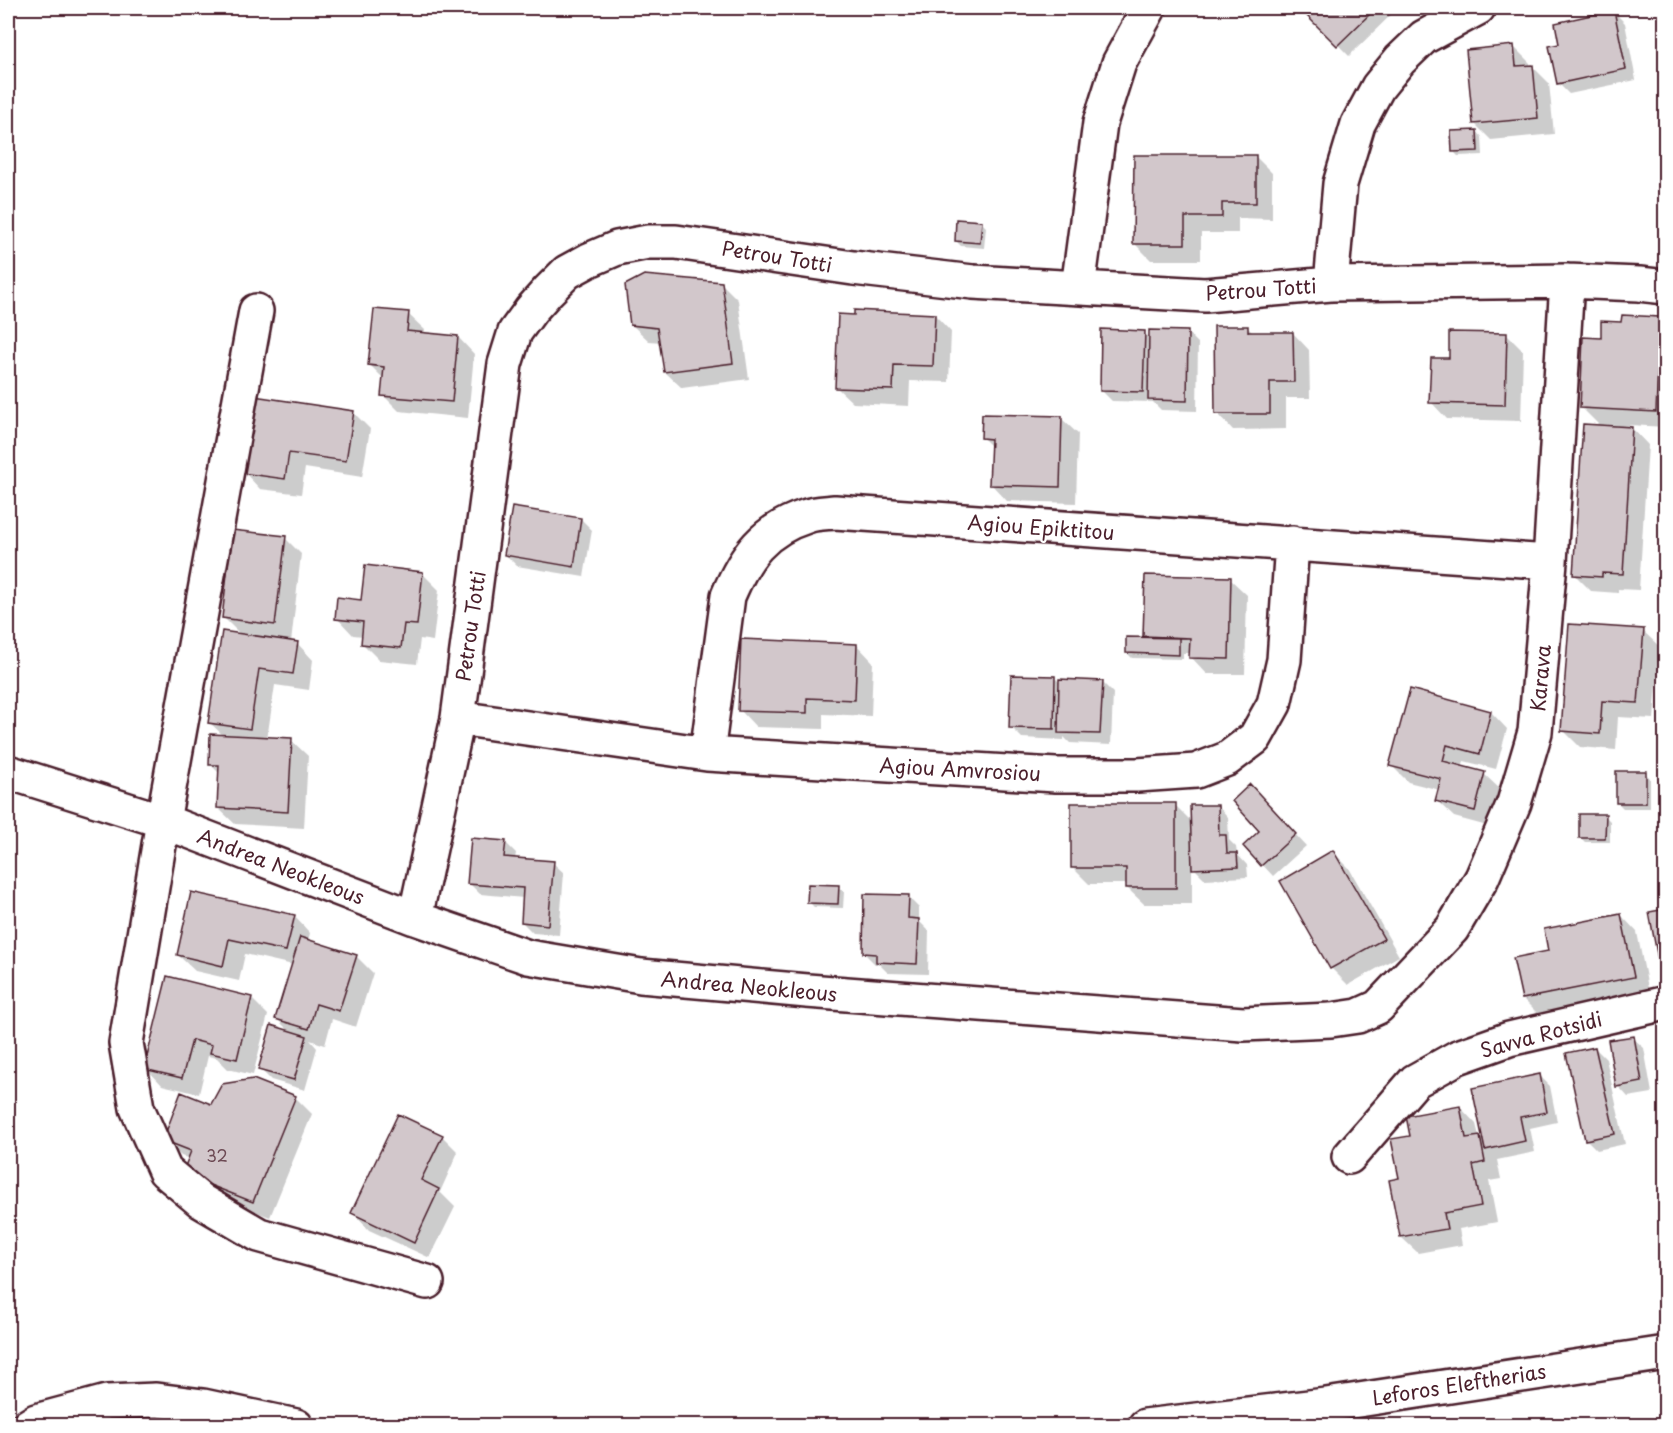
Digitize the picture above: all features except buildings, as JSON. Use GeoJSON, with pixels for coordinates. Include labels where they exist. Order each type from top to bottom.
{"type":"FeatureCollection","features":[{"type":"Feature","properties":{"kind":"street"},"geometry":{"type":"LineString","coordinates":[[1078,288],[1101,123],[1119,63],[1149,8]]}},
{"type":"Feature","properties":{"kind":"street"},"geometry":{"type":"LineString","coordinates":[[1330,284],[1340,184],[1358,124],[1378,87],[1400,60],[1424,37],[1478,8]]}},
{"type":"Feature","properties":{"kind":"street","name":"Petrou Totti"},"geometry":{"type":"LineString","coordinates":[[415,918],[458,718],[505,364],[515,332],[531,310],[567,272],[589,260],[617,248],[648,242],[676,242],[875,271],[973,282],[1205,295],[1330,284],[1567,281],[1665,287]]}},
{"type":"Feature","properties":{"kind":"street","name":"Karava"},"geometry":{"type":"LineString","coordinates":[[1358,1016],[1378,1007],[1452,929],[1482,878],[1514,803],[1535,732],[1550,562],[1567,281]]}},
{"type":"Feature","properties":{"kind":"street"},"geometry":{"type":"LineString","coordinates":[[256,311],[163,822],[126,1044],[137,1108],[165,1171],[201,1201],[259,1235],[427,1282]]}},
{"type":"Feature","properties":{"kind":"street","name":"Agiou Epiktitou"},"geometry":{"type":"LineString","coordinates":[[707,754],[728,597],[734,580],[750,552],[767,536],[808,515],[835,512],[1550,562]]}},
{"type":"Feature","properties":{"kind":"street","name":"Agiou Amvrosiou"},"geometry":{"type":"LineString","coordinates":[[458,718],[707,754],[1056,775],[1137,775],[1196,771],[1227,759],[1255,738],[1274,704],[1284,660],[1292,543]]}},
{"type":"Feature","properties":{"kind":"street","name":"Andrea Neokleous"},"geometry":{"type":"LineString","coordinates":[[8,772],[163,822],[415,918],[528,957],[641,976],[1243,1024],[1331,1020],[1358,1016]]}},
{"type":"Feature","properties":{"kind":"street","name":"Savva Rotsidi"},"geometry":{"type":"LineString","coordinates":[[1349,1157],[1415,1081],[1458,1057],[1509,1039],[1665,1003]]}},
{"type":"Feature","properties":{"kind":"street","name":"Leforos Eleftherias"},"geometry":{"type":"LineString","coordinates":[[1145,1425],[1327,1415],[1665,1353]]}},
{"type":"Feature","properties":{"kind":"street"},"geometry":{"type":"LineString","coordinates":[[28,1425],[107,1402],[156,1400],[203,1406],[296,1425]]}}]}
